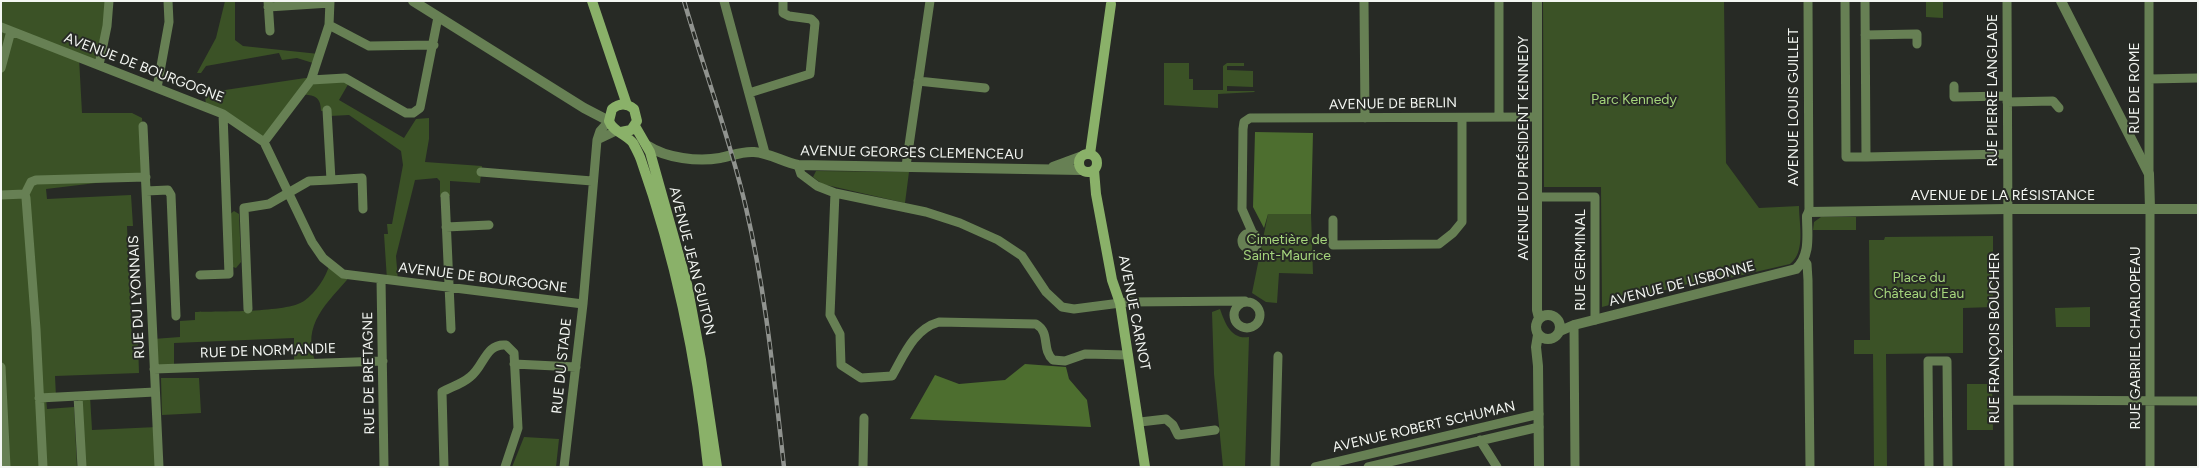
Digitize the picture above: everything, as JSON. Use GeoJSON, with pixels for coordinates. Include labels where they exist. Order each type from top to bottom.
{"type":"FeatureCollection","features":[{"type":"Feature","properties":{"kind":"main road"},"geometry":{"type":"LineString","coordinates":[[592,1],[627,105],[636,113],[635,126],[630,130],[618,132],[609,121],[614,108],[619,83]]}},
{"type":"Feature","properties":{"kind":"main road"},"geometry":{"type":"LineString","coordinates":[[1085,155],[1097,161],[1087,171],[1078,163],[1085,155],[1110,2]]}},
{"type":"Feature","properties":{"kind":"main road"},"geometry":{"type":"LineString","coordinates":[[614,108],[627,105]]}},
{"type":"Feature","properties":{"kind":"main road","name":"AVENUE JEAN GUITON"},"geometry":{"type":"LineString","coordinates":[[635,126],[656,155],[694,316],[717,467]]}},
{"type":"Feature","properties":{"kind":"main road","name":"AVENUE JEAN GUITON"},"geometry":{"type":"LineString","coordinates":[[618,132],[634,147],[659,213],[682,297],[697,378],[708,467]]}},
{"type":"Feature","properties":{"kind":"main road","name":"AVENUE CARNOT"},"geometry":{"type":"LineString","coordinates":[[1087,171],[1096,194],[1112,280],[1120,303],[1140,422],[1145,467]]}},
{"type":"Feature","properties":{"kind":"street"},"geometry":{"type":"LineString","coordinates":[[99,65],[107,26],[108,1]]}},
{"type":"Feature","properties":{"kind":"street"},"geometry":{"type":"LineString","coordinates":[[157,88],[169,22],[168,1]]}},
{"type":"Feature","properties":{"kind":"street"},"geometry":{"type":"LineString","coordinates":[[413,1],[584,108],[609,121],[600,131],[597,140]]}},
{"type":"Feature","properties":{"kind":"street"},"geometry":{"type":"LineString","coordinates":[[724,1],[765,153]]}},
{"type":"Feature","properties":{"kind":"street"},"geometry":{"type":"LineString","coordinates":[[749,93],[806,77],[810,74],[815,23],[811,18],[789,16],[783,13],[783,1]]}},
{"type":"Feature","properties":{"kind":"street"},"geometry":{"type":"LineString","coordinates":[[906,166],[930,1]]}},
{"type":"Feature","properties":{"kind":"street"},"geometry":{"type":"LineString","coordinates":[[1364,1],[1365,118]]}},
{"type":"Feature","properties":{"kind":"street"},"geometry":{"type":"LineString","coordinates":[[1499,1],[1499,117]]}},
{"type":"Feature","properties":{"kind":"street","name":"AVENUE DU PRÉSIDENT KENNEDY"},"geometry":{"type":"LineString","coordinates":[[1537,1],[1538,295],[1544,316]]}},
{"type":"Feature","properties":{"kind":"street","name":"AVENUE LOUIS GUILLET"},"geometry":{"type":"LineString","coordinates":[[1808,1],[1809,212]]}},
{"type":"Feature","properties":{"kind":"street"},"geometry":{"type":"LineString","coordinates":[[1845,1],[1846,157],[2007,154]]}},
{"type":"Feature","properties":{"kind":"street"},"geometry":{"type":"LineString","coordinates":[[1865,1],[1866,157]]}},
{"type":"Feature","properties":{"kind":"street","name":"RUE PIERRE LANGLADE"},"geometry":{"type":"LineString","coordinates":[[2007,1],[2007,209]]}},
{"type":"Feature","properties":{"kind":"street"},"geometry":{"type":"LineString","coordinates":[[2061,1],[2149,174],[2150,209]]}},
{"type":"Feature","properties":{"kind":"street","name":"RUE DE ROME"},"geometry":{"type":"LineString","coordinates":[[2149,1],[2149,174]]}},
{"type":"Feature","properties":{"kind":"street"},"geometry":{"type":"LineString","coordinates":[[264,142],[311,80],[329,25],[330,2],[268,4],[270,31]]}},
{"type":"Feature","properties":{"kind":"street"},"geometry":{"type":"LineString","coordinates":[[311,80],[345,78],[406,113],[413,113],[420,108],[434,45],[438,17]]}},
{"type":"Feature","properties":{"kind":"street"},"geometry":{"type":"LineString","coordinates":[[329,25],[369,46],[434,45]]}},
{"type":"Feature","properties":{"kind":"street","name":"AVENUE DE BOURGOGNE"},"geometry":{"type":"LineString","coordinates":[[1,27],[224,114],[264,142],[312,242],[323,258],[343,274],[583,304]]}},
{"type":"Feature","properties":{"kind":"street"},"geometry":{"type":"LineString","coordinates":[[1,68],[11,31]]}},
{"type":"Feature","properties":{"kind":"street"},"geometry":{"type":"LineString","coordinates":[[1866,35],[1917,34],[1917,44]]}},
{"type":"Feature","properties":{"kind":"street"},"geometry":{"type":"LineString","coordinates":[[2149,79],[2198,78]]}},
{"type":"Feature","properties":{"kind":"street"},"geometry":{"type":"LineString","coordinates":[[918,81],[984,88]]}},
{"type":"Feature","properties":{"kind":"street"},"geometry":{"type":"LineString","coordinates":[[1954,86],[1954,97],[2053,101],[2059,108]]}},
{"type":"Feature","properties":{"kind":"street"},"geometry":{"type":"LineString","coordinates":[[596,113],[614,108]]}},
{"type":"Feature","properties":{"kind":"street"},"geometry":{"type":"LineString","coordinates":[[327,110],[331,180]]}},
{"type":"Feature","properties":{"kind":"street"},"geometry":{"type":"LineString","coordinates":[[224,114],[229,274]]}},
{"type":"Feature","properties":{"kind":"street","name":"AVENUE DE BERLIN"},"geometry":{"type":"LineString","coordinates":[[1253,234],[1242,210],[1243,129],[1244,122],[1250,118],[1537,117]]}},
{"type":"Feature","properties":{"kind":"street"},"geometry":{"type":"LineString","coordinates":[[1333,220],[1333,245],[1439,244],[1453,233],[1462,222],[1462,118]]}},
{"type":"Feature","properties":{"kind":"street","name":"RUE DU LYONNAIS"},"geometry":{"type":"LineString","coordinates":[[143,126],[158,467]]}},
{"type":"Feature","properties":{"kind":"street"},"geometry":{"type":"LineString","coordinates":[[597,140],[618,132]]}},
{"type":"Feature","properties":{"kind":"street"},"geometry":{"type":"LineString","coordinates":[[2136,148],[2149,138]]}},
{"type":"Feature","properties":{"kind":"street","name":"RUE DU STADE"},"geometry":{"type":"LineString","coordinates":[[564,467],[583,304],[597,140]]}},
{"type":"Feature","properties":{"kind":"street"},"geometry":{"type":"LineString","coordinates":[[634,147],[641,150],[645,160],[656,155]]}},
{"type":"Feature","properties":{"kind":"street","name":"AVENUE GEORGES CLEMENCEAU"},"geometry":{"type":"LineString","coordinates":[[656,155],[706,160],[749,151],[765,153],[784,162],[798,165],[1087,171]]}},
{"type":"Feature","properties":{"kind":"street","name":"AVENUE GEORGES CLEMENCEAU"},"geometry":{"type":"LineString","coordinates":[[1047,169],[1085,155]]}},
{"type":"Feature","properties":{"kind":"street"},"geometry":{"type":"LineString","coordinates":[[798,165],[801,174],[809,181],[835,193],[926,212],[960,223],[998,240],[1022,256],[1046,292],[1062,307],[1074,309],[1120,303],[1245,301]]}},
{"type":"Feature","properties":{"kind":"street"},"geometry":{"type":"LineString","coordinates":[[481,172],[592,181]]}},
{"type":"Feature","properties":{"kind":"street"},"geometry":{"type":"LineString","coordinates":[[43,467],[36,329],[25,194],[31,182],[36,180],[146,177]]}},
{"type":"Feature","properties":{"kind":"street"},"geometry":{"type":"LineString","coordinates":[[227,210],[269,204],[309,181],[362,178],[363,210]]}},
{"type":"Feature","properties":{"kind":"street"},"geometry":{"type":"LineString","coordinates":[[146,191],[168,190],[171,195],[176,316]]}},
{"type":"Feature","properties":{"kind":"street"},"geometry":{"type":"LineString","coordinates":[[835,193],[830,315],[840,334],[842,366],[856,377],[888,378],[892,376],[915,336],[932,324],[939,322],[1036,324],[1044,331],[1046,336],[1046,352],[1053,360],[1065,361],[1085,354],[1128,355]]}},
{"type":"Feature","properties":{"kind":"street"},"geometry":{"type":"LineString","coordinates":[[1,195],[25,194]]}},
{"type":"Feature","properties":{"kind":"street"},"geometry":{"type":"LineString","coordinates":[[444,196],[451,329]]}},
{"type":"Feature","properties":{"kind":"street","name":"RUE GERMINAL"},"geometry":{"type":"LineString","coordinates":[[1538,197],[1595,197],[1595,320]]}},
{"type":"Feature","properties":{"kind":"street"},"geometry":{"type":"LineString","coordinates":[[244,208],[248,310]]}},
{"type":"Feature","properties":{"kind":"street","name":"RUE FRANÇOIS BOUCHER"},"geometry":{"type":"LineString","coordinates":[[2007,209],[2009,467]]}},
{"type":"Feature","properties":{"kind":"street","name":"RUE GABRIEL CHARLOPEAU"},"geometry":{"type":"LineString","coordinates":[[2150,209],[2150,467]]}},
{"type":"Feature","properties":{"kind":"street","name":"AVENUE DE LA RÉSISTANCE"},"geometry":{"type":"LineString","coordinates":[[1809,212],[2198,209]]}},
{"type":"Feature","properties":{"kind":"street"},"geometry":{"type":"LineString","coordinates":[[1808,280],[1796,269],[1804,260],[1807,250],[1807,216],[1809,212]]}},
{"type":"Feature","properties":{"kind":"street"},"geometry":{"type":"LineString","coordinates":[[446,227],[489,225]]}},
{"type":"Feature","properties":{"kind":"street"},"geometry":{"type":"LineString","coordinates":[[1804,260],[1807,264],[1808,280],[1810,467]]}},
{"type":"Feature","properties":{"kind":"street","name":"AVENUE DE LISBONNE"},"geometry":{"type":"LineString","coordinates":[[1559,327],[1595,320],[1796,269]]}},
{"type":"Feature","properties":{"kind":"street"},"geometry":{"type":"LineString","coordinates":[[200,275],[246,273]]}},
{"type":"Feature","properties":{"kind":"street","name":"RUE DE BRETAGNE"},"geometry":{"type":"LineString","coordinates":[[381,279],[384,467]]}},
{"type":"Feature","properties":{"kind":"street"},"geometry":{"type":"LineString","coordinates":[[1544,316],[1555,317],[1559,327],[1555,337],[1543,337],[1535,326],[1544,316]]}},
{"type":"Feature","properties":{"kind":"street"},"geometry":{"type":"LineString","coordinates":[[1574,325],[1575,467]]}},
{"type":"Feature","properties":{"kind":"street"},"geometry":{"type":"LineString","coordinates":[[1539,467],[1538,366],[1536,347],[1543,337]]}},
{"type":"Feature","properties":{"kind":"street"},"geometry":{"type":"LineString","coordinates":[[444,467],[442,392],[472,377],[493,347],[499,344],[511,348],[514,353],[518,428],[505,467]]}},
{"type":"Feature","properties":{"kind":"street"},"geometry":{"type":"LineString","coordinates":[[1275,467],[1278,356]]}},
{"type":"Feature","properties":{"kind":"street","name":"RUE DE NORMANDIE"},"geometry":{"type":"LineString","coordinates":[[154,369],[383,361]]}},
{"type":"Feature","properties":{"kind":"street"},"geometry":{"type":"LineString","coordinates":[[1929,467],[1928,361],[1947,361],[1948,467]]}},
{"type":"Feature","properties":{"kind":"street"},"geometry":{"type":"LineString","coordinates":[[514,364],[576,367]]}},
{"type":"Feature","properties":{"kind":"street"},"geometry":{"type":"LineString","coordinates":[[1,367],[6,467]]}},
{"type":"Feature","properties":{"kind":"street"},"geometry":{"type":"LineString","coordinates":[[39,398],[155,392]]}},
{"type":"Feature","properties":{"kind":"street"},"geometry":{"type":"LineString","coordinates":[[78,396],[82,467]]}},
{"type":"Feature","properties":{"kind":"street"},"geometry":{"type":"LineString","coordinates":[[2009,400],[2198,401]]}},
{"type":"Feature","properties":{"kind":"street","name":"AVENUE ROBERT SCHUMAN"},"geometry":{"type":"LineString","coordinates":[[1315,467],[1538,414]]}},
{"type":"Feature","properties":{"kind":"street"},"geometry":{"type":"LineString","coordinates":[[863,467],[864,418]]}},
{"type":"Feature","properties":{"kind":"street"},"geometry":{"type":"LineString","coordinates":[[1140,422],[1166,419],[1174,425],[1178,436],[1215,430]]}},
{"type":"Feature","properties":{"kind":"street","name":"AVENUE ROBERT SCHUMAN"},"geometry":{"type":"LineString","coordinates":[[1368,467],[1539,427]]}},
{"type":"Feature","properties":{"kind":"street"},"geometry":{"type":"LineString","coordinates":[[1480,440],[1497,467]]}},
{"type":"Feature","properties":{"kind":"green space"},"geometry":{"type":"Polygon","coordinates":[[[1,1],[109,1],[99,65],[79,58],[82,113],[132,113],[142,118],[146,177],[46,189],[47,199],[131,195],[133,226],[127,226],[132,341],[138,343],[139,373],[55,376],[56,397],[46,398],[47,409],[74,407],[77,467],[5,467],[5,457],[1,464],[1,1]]]}},
{"type":"Feature","properties":{"kind":"green space"},"geometry":{"type":"Polygon","coordinates":[[[225,1],[235,1],[235,40],[243,46],[319,54],[316,64],[297,58],[282,60],[279,53],[206,66],[201,73],[197,73],[216,38],[225,1]]]}},
{"type":"Feature","properties":{"kind":"green space","name":"Parc Kennedy"},"geometry":{"type":"Polygon","coordinates":[[[1543,1],[1724,1],[1726,163],[1759,208],[1799,206],[1800,245],[1795,259],[1790,264],[1725,279],[1695,282],[1602,307],[1601,187],[1544,187],[1543,1]]]}},
{"type":"Feature","properties":{"kind":"green space"},"geometry":{"type":"Polygon","coordinates":[[[1926,1],[1943,1],[1943,18],[1926,17],[1926,1]]]}},
{"type":"Feature","properties":{"kind":"green space"},"geometry":{"type":"Polygon","coordinates":[[[1164,63],[1189,63],[1189,79],[1193,79],[1193,90],[1223,90],[1223,66],[1227,63],[1244,63],[1244,66],[1227,66],[1227,70],[1253,71],[1253,87],[1227,86],[1227,91],[1255,92],[1218,94],[1218,108],[1164,105],[1164,63]]]}},
{"type":"Feature","properties":{"kind":"green space"},"geometry":{"type":"Polygon","coordinates":[[[312,77],[350,81],[339,100],[404,138],[416,119],[429,118],[429,139],[425,162],[482,166],[480,183],[450,181],[450,196],[440,197],[440,181],[437,178],[415,180],[396,256],[398,281],[387,280],[384,234],[388,234],[387,224],[392,224],[403,165],[401,151],[349,115],[330,116],[330,110],[321,111],[318,99],[308,95],[299,95],[264,142],[206,107],[205,93],[312,77]]]}},
{"type":"Feature","properties":{"kind":"green space"},"geometry":{"type":"Polygon","coordinates":[[[1255,132],[1313,133],[1311,214],[1268,214],[1264,228],[1253,207],[1255,132]]]}},
{"type":"Feature","properties":{"kind":"green space"},"geometry":{"type":"Polygon","coordinates":[[[816,171],[909,172],[905,203],[822,184],[813,177],[816,171]]]}},
{"type":"Feature","properties":{"kind":"green space"},"geometry":{"type":"Polygon","coordinates":[[[234,211],[239,214],[241,262],[236,268],[233,267],[229,215],[234,211]]]}},
{"type":"Feature","properties":{"kind":"green space","name":"Cimetière de Saint-Maurice"},"geometry":{"type":"Polygon","coordinates":[[[1268,214],[1311,214],[1313,274],[1279,273],[1277,303],[1266,302],[1252,293],[1268,214]]]}},
{"type":"Feature","properties":{"kind":"green space"},"geometry":{"type":"Polygon","coordinates":[[[1821,217],[1856,217],[1856,230],[1813,230],[1814,222],[1821,217]]]}},
{"type":"Feature","properties":{"kind":"green space","name":"Place du Château d'Eau"},"geometry":{"type":"Polygon","coordinates":[[[1993,236],[1993,307],[1963,308],[1963,353],[1886,354],[1887,467],[1874,467],[1873,354],[1854,354],[1854,340],[1870,340],[1869,240],[1884,240],[1885,237],[1993,236]]]}},
{"type":"Feature","properties":{"kind":"green space"},"geometry":{"type":"Polygon","coordinates":[[[330,263],[351,275],[326,305],[314,325],[311,337],[316,363],[294,364],[294,338],[174,343],[174,369],[154,369],[153,339],[180,337],[180,321],[195,320],[195,312],[283,308],[295,305],[304,301],[316,289],[326,274],[330,263]]]}},
{"type":"Feature","properties":{"kind":"green space"},"geometry":{"type":"Polygon","coordinates":[[[2090,307],[2090,327],[2056,327],[2055,308],[2090,307]]]}},
{"type":"Feature","properties":{"kind":"green space"},"geometry":{"type":"Polygon","coordinates":[[[1220,309],[1233,333],[1238,336],[1249,337],[1245,467],[1223,467],[1214,374],[1212,312],[1220,309]]]}},
{"type":"Feature","properties":{"kind":"green space"},"geometry":{"type":"Polygon","coordinates":[[[1025,364],[1066,367],[1069,379],[1087,400],[1091,427],[910,419],[935,375],[959,384],[1005,380],[1025,364]]]}},
{"type":"Feature","properties":{"kind":"green space"},"geometry":{"type":"Polygon","coordinates":[[[161,378],[199,378],[201,413],[162,415],[161,378]]]}},
{"type":"Feature","properties":{"kind":"green space"},"geometry":{"type":"Polygon","coordinates":[[[1967,384],[1992,384],[1993,430],[1967,430],[1967,384]]]}},
{"type":"Feature","properties":{"kind":"green space"},"geometry":{"type":"Polygon","coordinates":[[[78,396],[90,396],[92,430],[157,427],[159,467],[82,467],[78,396]]]}},
{"type":"Feature","properties":{"kind":"green space"},"geometry":{"type":"Polygon","coordinates":[[[524,437],[559,439],[556,467],[512,467],[524,437]]]}},
{"type":"Feature","properties":{"kind":"railway"},"geometry":{"type":"LineString","coordinates":[[684,1],[740,182],[753,240],[769,337],[784,467]]}}]}
